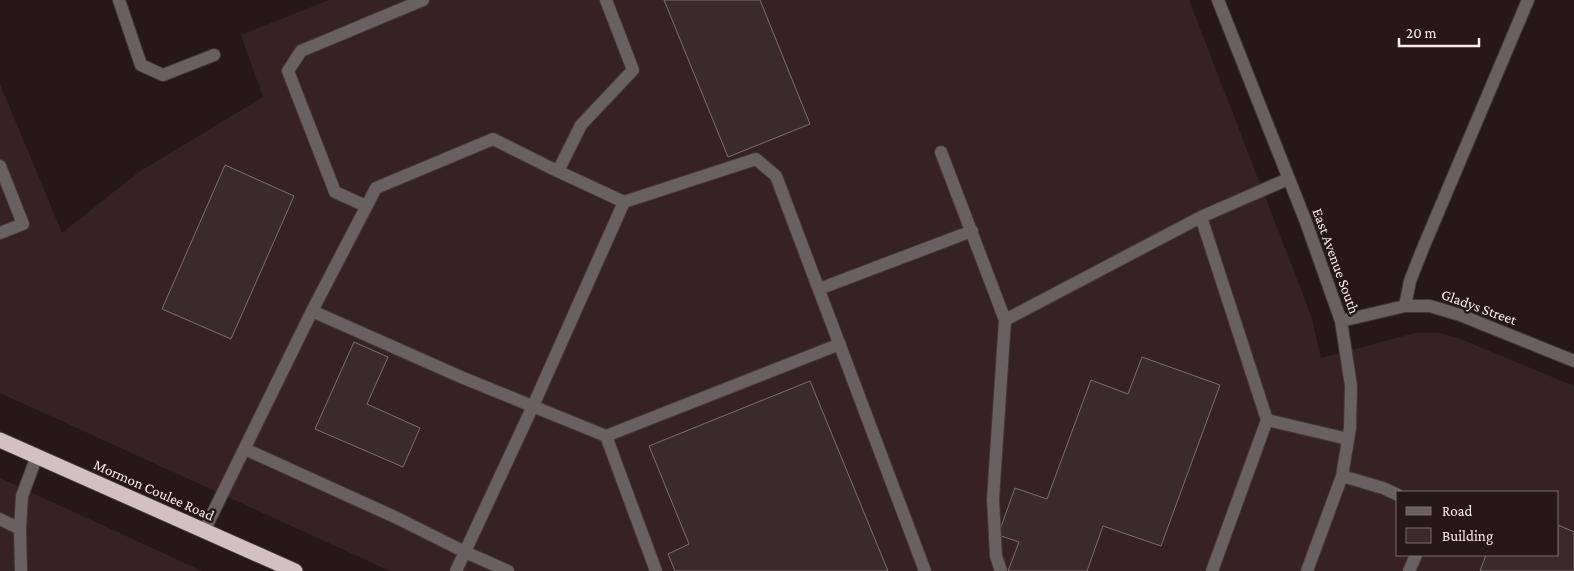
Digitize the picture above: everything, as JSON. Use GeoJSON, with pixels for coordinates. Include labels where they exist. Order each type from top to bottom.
{"type":"FeatureCollection","features":[{"type":"Feature","properties":{"kind":"highway","name":"Mormon Coulee Road"},"geometry":{"type":"LineString","coordinates":[[0,440],[295,571]]}},
{"type":"Feature","properties":{"kind":"street"},"geometry":{"type":"LineString","coordinates":[[120,0],[141,65],[163,75],[214,55]]}},
{"type":"Feature","properties":{"kind":"street"},"geometry":{"type":"LineString","coordinates":[[366,206],[335,192],[288,71],[301,51],[423,0]]}},
{"type":"Feature","properties":{"kind":"street"},"geometry":{"type":"LineString","coordinates":[[558,171],[581,125],[633,70],[606,0]]}},
{"type":"Feature","properties":{"kind":"street","name":"East Avenue South"},"geometry":{"type":"LineString","coordinates":[[1218,0],[1306,222],[1341,321],[1351,386],[1348,439],[1342,476],[1312,570]]}},
{"type":"Feature","properties":{"kind":"street"},"geometry":{"type":"LineString","coordinates":[[1405,306],[1410,281],[1423,248],[1528,0]]}},
{"type":"Feature","properties":{"kind":"street"},"geometry":{"type":"LineString","coordinates":[[204,531],[312,311],[376,188],[493,139],[624,202],[756,160],[776,176],[926,571]]}},
{"type":"Feature","properties":{"kind":"street"},"geometry":{"type":"LineString","coordinates":[[941,152],[1005,320],[993,499],[996,556],[1001,571]]}},
{"type":"Feature","properties":{"kind":"street"},"geometry":{"type":"LineString","coordinates":[[0,166],[23,224],[0,233]]}},
{"type":"Feature","properties":{"kind":"street"},"geometry":{"type":"LineString","coordinates":[[1005,320],[1201,217],[1288,179]]}},
{"type":"Feature","properties":{"kind":"street"},"geometry":{"type":"LineString","coordinates":[[456,571],[533,406],[624,202]]}},
{"type":"Feature","properties":{"kind":"street"},"geometry":{"type":"LineString","coordinates":[[1201,217],[1267,420],[1212,571]]}},
{"type":"Feature","properties":{"kind":"street"},"geometry":{"type":"LineString","coordinates":[[819,289],[972,231]]}},
{"type":"Feature","properties":{"kind":"street","name":"Gladys Street"},"geometry":{"type":"LineString","coordinates":[[1341,321],[1405,306],[1430,306],[1460,315],[1574,361]]}},
{"type":"Feature","properties":{"kind":"street"},"geometry":{"type":"LineString","coordinates":[[312,311],[461,377],[606,436],[840,344]]}},
{"type":"Feature","properties":{"kind":"street"},"geometry":{"type":"LineString","coordinates":[[1267,420],[1348,439]]}},
{"type":"Feature","properties":{"kind":"street"},"geometry":{"type":"LineString","coordinates":[[606,436],[656,571]]}},
{"type":"Feature","properties":{"kind":"street"},"geometry":{"type":"LineString","coordinates":[[245,448],[508,571]]}},
{"type":"Feature","properties":{"kind":"street"},"geometry":{"type":"LineString","coordinates":[[21,571],[20,529],[22,496],[36,456]]}},
{"type":"Feature","properties":{"kind":"street"},"geometry":{"type":"LineString","coordinates":[[1342,476],[1383,488],[1396,494]]}},
{"type":"Feature","properties":{"kind":"street"},"geometry":{"type":"LineString","coordinates":[[0,519],[20,529]]}},
{"type":"Feature","properties":{"kind":"street"},"geometry":{"type":"LineString","coordinates":[[1410,571],[1416,556]]}},
{"type":"Feature","properties":{"kind":"shaded area"},"geometry":{"type":"Polygon","coordinates":[[[329,0],[1189,0],[1312,319],[1321,358],[1415,333],[1439,333],[1458,338],[1574,386],[1574,571],[390,571],[0,393],[0,84],[62,233],[139,172],[263,97],[241,35],[329,0]]]}},
{"type":"Feature","properties":{"kind":"shaded area"},"geometry":{"type":"Polygon","coordinates":[[[0,478],[202,571],[0,571],[0,478]]]}},
{"type":"Feature","properties":{"kind":"building"},"geometry":{"type":"Polygon","coordinates":[[[664,0],[760,0],[810,124],[728,157],[664,0]]]}},
{"type":"Feature","properties":{"kind":"building"},"geometry":{"type":"Polygon","coordinates":[[[225,165],[294,196],[231,339],[162,309],[225,165]]]}},
{"type":"Feature","properties":{"kind":"building"},"geometry":{"type":"Polygon","coordinates":[[[354,342],[388,357],[367,404],[420,428],[403,467],[315,429],[354,342]]]}},
{"type":"Feature","properties":{"kind":"building"},"geometry":{"type":"Polygon","coordinates":[[[1142,357],[1220,385],[1161,546],[1103,526],[1087,571],[1008,571],[1019,542],[998,535],[1015,488],[1047,499],[1091,380],[1128,394],[1142,357]]]}},
{"type":"Feature","properties":{"kind":"building"},"geometry":{"type":"Polygon","coordinates":[[[810,381],[888,571],[675,571],[668,554],[689,544],[649,446],[810,381]]]}},
{"type":"Feature","properties":{"kind":"building"},"geometry":{"type":"Polygon","coordinates":[[[1559,525],[1574,532],[1574,571],[1480,571],[1486,556],[1559,556],[1559,525]]]}}]}
